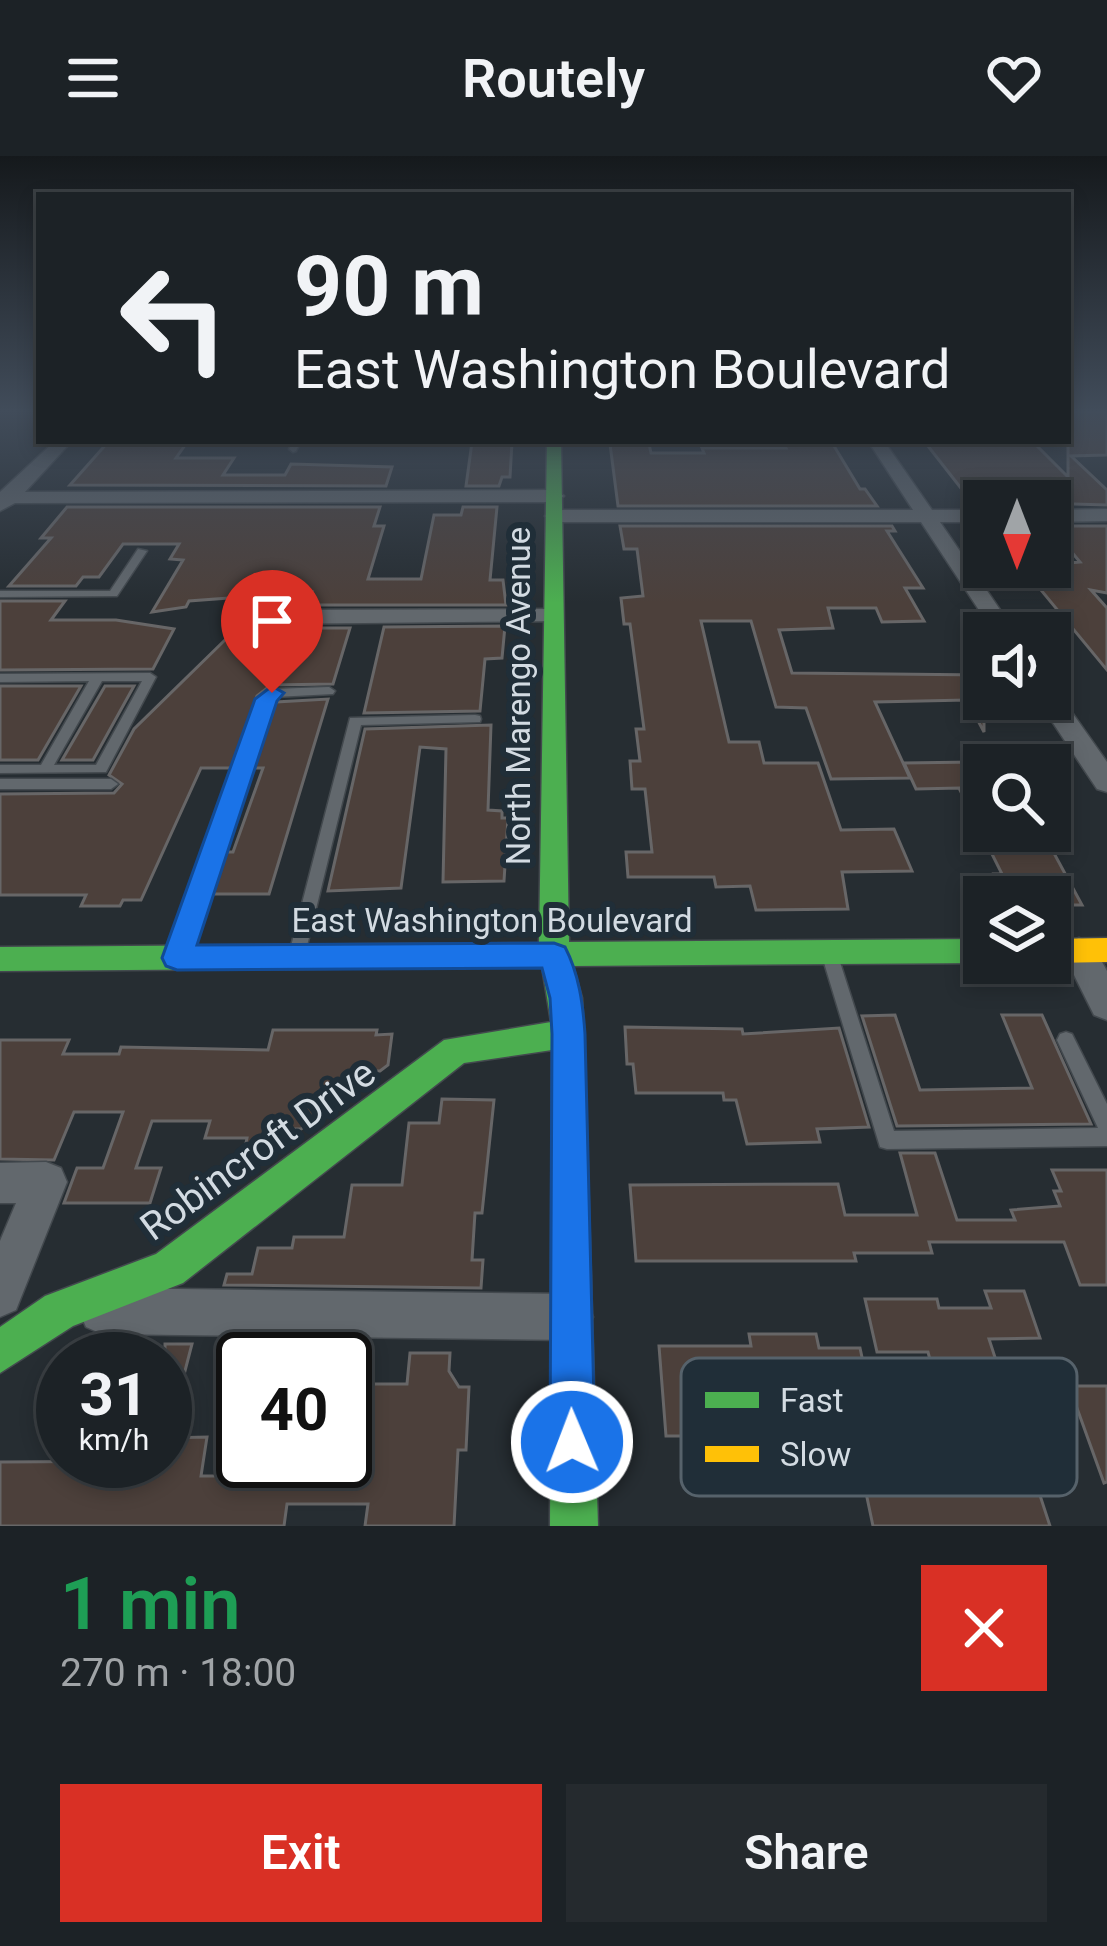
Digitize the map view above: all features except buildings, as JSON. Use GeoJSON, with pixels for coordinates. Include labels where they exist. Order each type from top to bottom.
{"type":"FeatureCollection","features":[{"type":"Feature","properties":{"kind":"street"},"geometry":{"type":"LineString","coordinates":[[3,501],[30,475]]}},
{"type":"Feature","properties":{"kind":"street","name":"North Marengo Avenue"},"geometry":{"type":"LineString","coordinates":[[555,475],[554,956],[566,998],[568,1034],[574,1526]]}},
{"type":"Feature","properties":{"kind":"street"},"geometry":{"type":"LineString","coordinates":[[899,475],[991,612]]}},
{"type":"Feature","properties":{"kind":"street"},"geometry":{"type":"LineString","coordinates":[[3,501],[555,506],[963,516]]}},
{"type":"Feature","properties":{"kind":"street"},"geometry":{"type":"LineString","coordinates":[[1071,516],[1107,515]]}},
{"type":"Feature","properties":{"kind":"street"},"geometry":{"type":"LineString","coordinates":[[269,617],[551,616]]}},
{"type":"Feature","properties":{"kind":"street"},"geometry":{"type":"LineString","coordinates":[[1064,720],[1107,783]]}},
{"type":"Feature","properties":{"kind":"street"},"geometry":{"type":"LineString","coordinates":[[1079,950],[1107,1005]]}},
{"type":"Feature","properties":{"kind":"street","name":"East Washington Boulevard"},"geometry":{"type":"LineString","coordinates":[[0,959],[963,951]]}},
{"type":"Feature","properties":{"kind":"street","name":"Robincroft Drive"},"geometry":{"type":"LineString","coordinates":[[0,1352],[60,1311],[169,1269],[456,1050],[568,1034]]}},
{"type":"Feature","properties":{"kind":"street"},"geometry":{"type":"LineString","coordinates":[[0,1183],[46,1182],[0,1294]]}},
{"type":"Feature","properties":{"kind":"street"},"geometry":{"type":"LineString","coordinates":[[60,1311],[570,1317]]}},
{"type":"Feature","properties":{"kind":"lane"},"geometry":{"type":"LineString","coordinates":[[0,594],[113,594],[142,551]]}},
{"type":"Feature","properties":{"kind":"lane"},"geometry":{"type":"LineString","coordinates":[[0,678],[150,676],[101,770],[0,769]]}},
{"type":"Feature","properties":{"kind":"lane"},"geometry":{"type":"LineString","coordinates":[[45,769],[97,680]]}},
{"type":"Feature","properties":{"kind":"lane"},"geometry":{"type":"LineString","coordinates":[[177,958],[266,699],[272,693],[329,691]]}},
{"type":"Feature","properties":{"kind":"lane"},"geometry":{"type":"LineString","coordinates":[[296,957],[355,721],[475,719]]}},
{"type":"Feature","properties":{"kind":"lane"},"geometry":{"type":"LineString","coordinates":[[0,784],[111,784]]}},
{"type":"Feature","properties":{"kind":"lane"},"geometry":{"type":"LineString","coordinates":[[829,953],[887,1140],[1107,1137]]}},
{"type":"Feature","properties":{"kind":"lane"},"geometry":{"type":"LineString","coordinates":[[1066,1040],[1107,1125]]}},
{"type":"Feature","properties":{"kind":"traffic: fast"},"geometry":{"type":"LineString","coordinates":[[554,475],[554,955],[566,998],[568,1034],[574,1526]]}},
{"type":"Feature","properties":{"kind":"traffic: fast"},"geometry":{"type":"LineString","coordinates":[[0,959],[963,951]]}},
{"type":"Feature","properties":{"kind":"traffic: fast"},"geometry":{"type":"LineString","coordinates":[[0,1352],[60,1311],[169,1269],[456,1050],[568,1034]]}},
{"type":"Feature","properties":{"kind":"traffic: slow"},"geometry":{"type":"LineString","coordinates":[[1071,951],[1107,950]]}},
{"type":"Feature","properties":{"kind":"route"},"geometry":{"type":"LineString","coordinates":[[272,693],[266,699],[177,958],[554,956],[566,998],[568,1034],[572,1442]]}}]}
